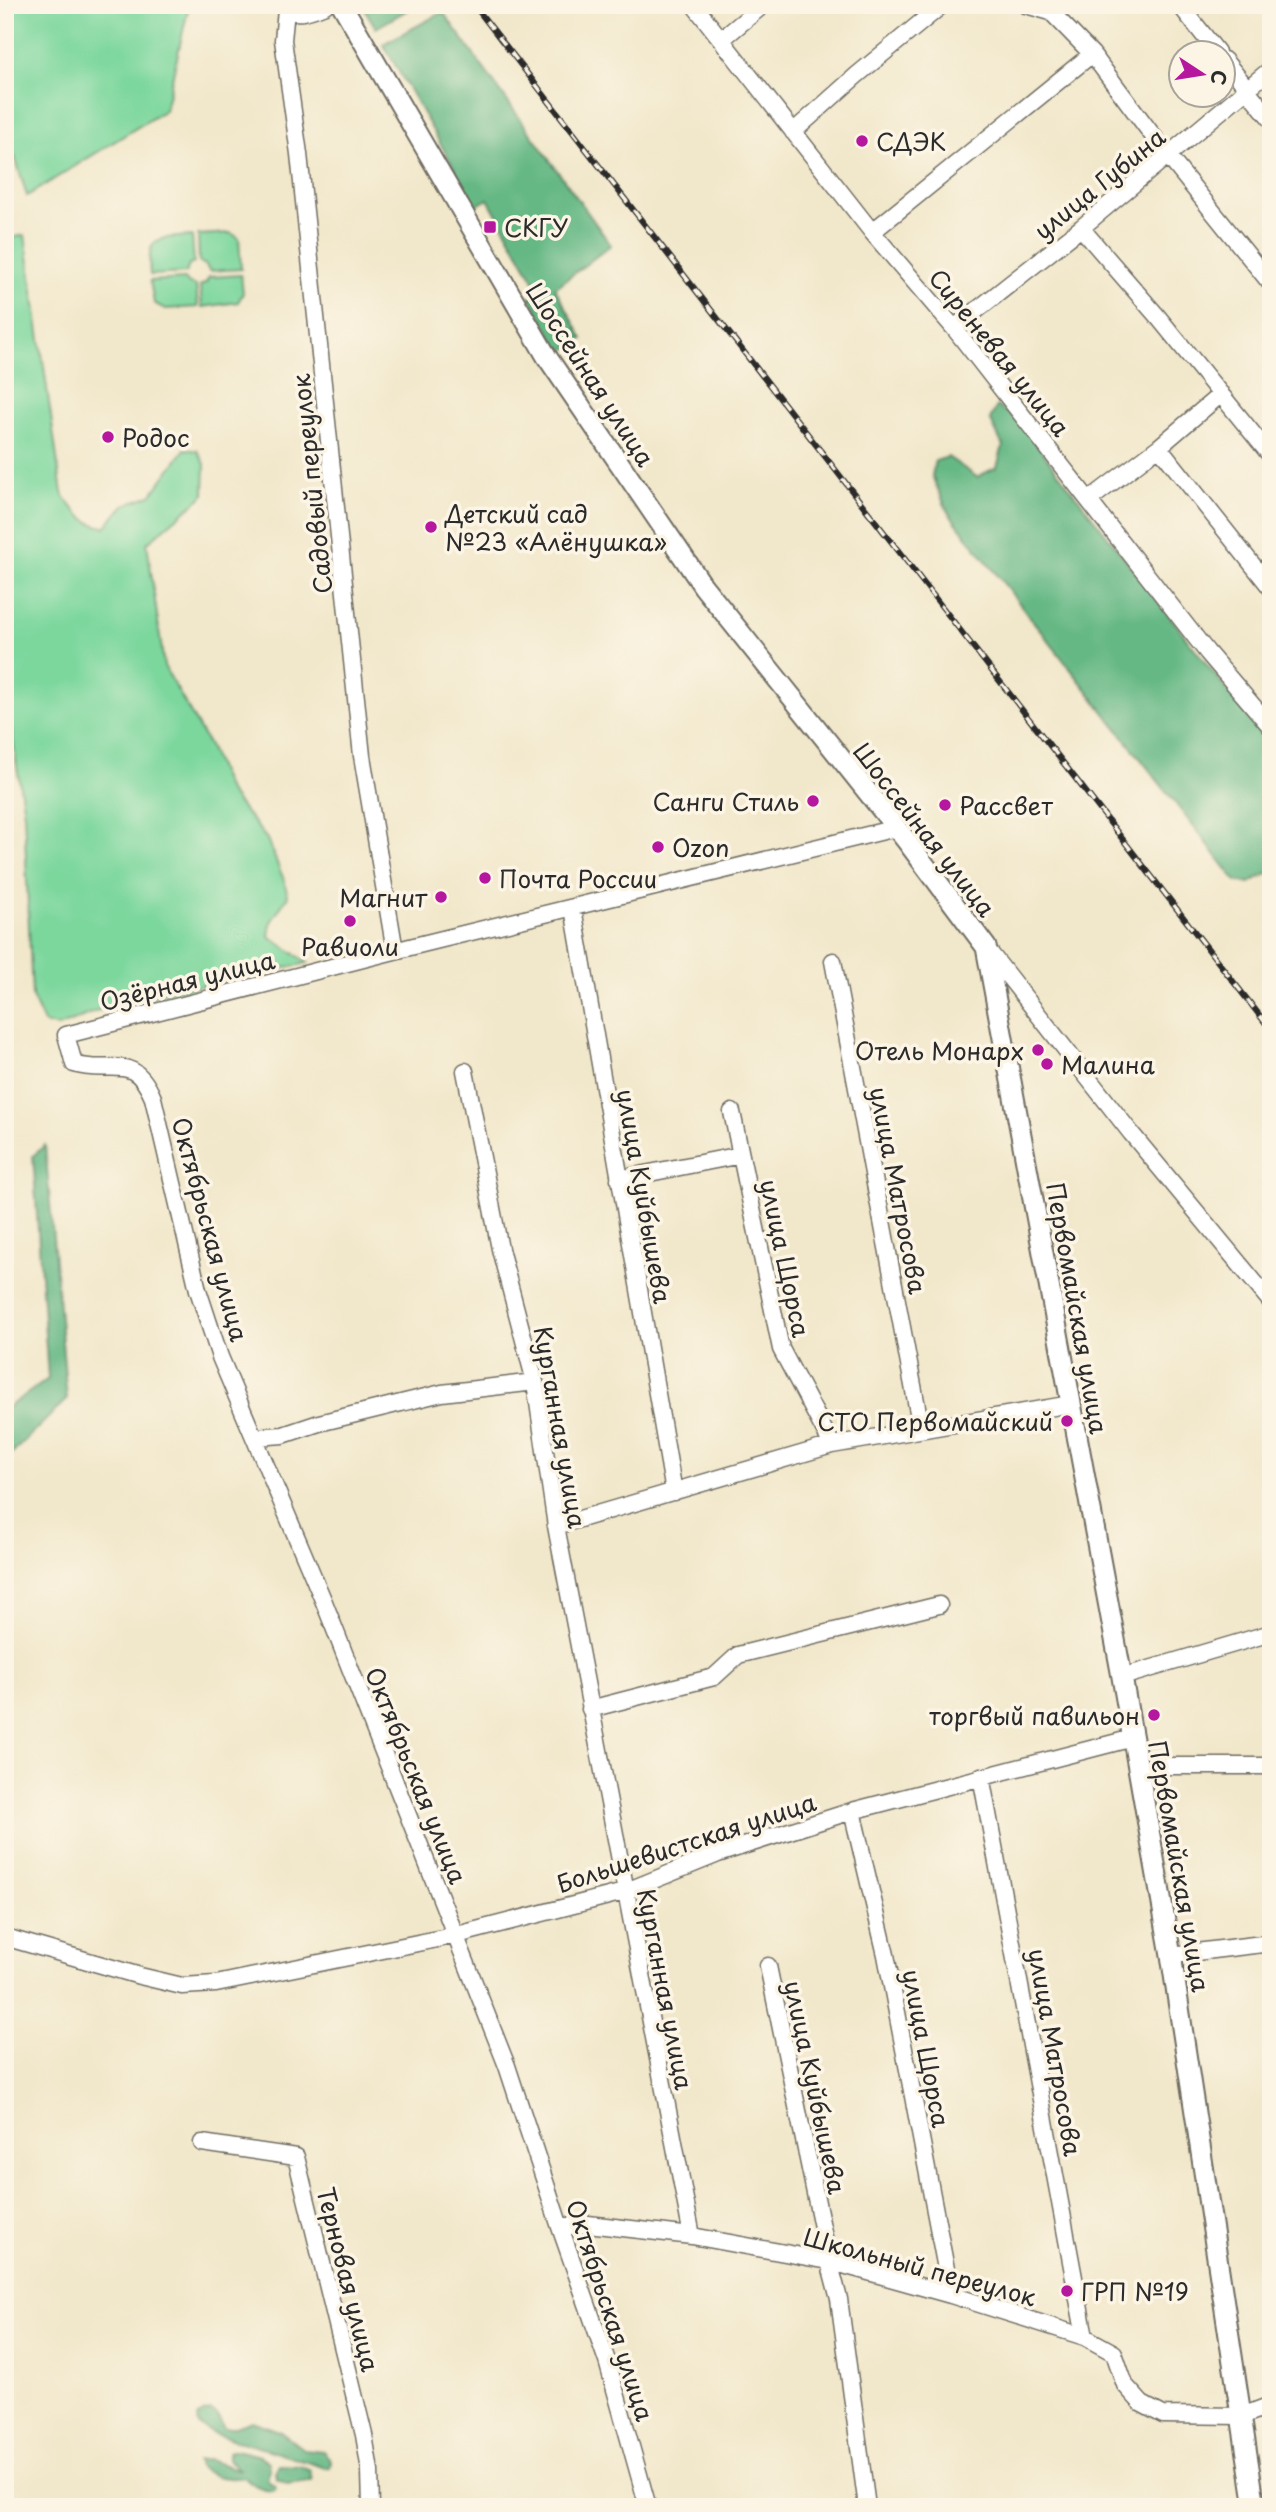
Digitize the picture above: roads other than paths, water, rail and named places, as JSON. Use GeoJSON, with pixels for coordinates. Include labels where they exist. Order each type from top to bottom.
{"type":"FeatureCollection","features":[{"type":"Feature","properties":{"kind":"main road","name":"Шоссейная улица"},"geometry":{"type":"LineString","coordinates":[[342,5],[547,357],[703,586],[896,828],[986,947]]}},
{"type":"Feature","properties":{"kind":"main road","name":"Первомайская улица"},"geometry":{"type":"LineString","coordinates":[[986,947],[1171,1955],[1255,2507]]}},
{"type":"Feature","properties":{"kind":"street"},"geometry":{"type":"LineString","coordinates":[[284,8],[296,13],[308,12],[325,5]]}},
{"type":"Feature","properties":{"kind":"street","name":"Сиреневая улица"},"geometry":{"type":"LineString","coordinates":[[694,5],[872,232],[954,328],[1208,652],[1271,727]]}},
{"type":"Feature","properties":{"kind":"street"},"geometry":{"type":"LineString","coordinates":[[721,40],[763,5]]}},
{"type":"Feature","properties":{"kind":"street"},"geometry":{"type":"LineString","coordinates":[[793,132],[942,5]]}},
{"type":"Feature","properties":{"kind":"street"},"geometry":{"type":"LineString","coordinates":[[1026,5],[1051,12],[1092,54],[1168,156],[1271,284]]}},
{"type":"Feature","properties":{"kind":"street"},"geometry":{"type":"LineString","coordinates":[[1180,5],[1206,38]]}},
{"type":"Feature","properties":{"kind":"street","name":"Садовый переулок"},"geometry":{"type":"LineString","coordinates":[[284,8],[284,40],[299,154],[362,756],[395,951]]}},
{"type":"Feature","properties":{"kind":"street"},"geometry":{"type":"LineString","coordinates":[[872,232],[1092,54]]}},
{"type":"Feature","properties":{"kind":"street","name":"улица Губина"},"geometry":{"type":"LineString","coordinates":[[954,328],[1081,229],[1168,156],[1244,86],[1271,69]]}},
{"type":"Feature","properties":{"kind":"street"},"geometry":{"type":"LineString","coordinates":[[1238,79],[1271,119]]}},
{"type":"Feature","properties":{"kind":"street"},"geometry":{"type":"LineString","coordinates":[[1081,229],[1271,456]]}},
{"type":"Feature","properties":{"kind":"street"},"geometry":{"type":"LineString","coordinates":[[1089,500],[1159,447],[1221,394]]}},
{"type":"Feature","properties":{"kind":"street"},"geometry":{"type":"LineString","coordinates":[[1159,447],[1271,588]]}},
{"type":"Feature","properties":{"kind":"street","name":"Озёрная улица"},"geometry":{"type":"LineString","coordinates":[[132,1070],[74,1064],[66,1035],[896,828]]}},
{"type":"Feature","properties":{"kind":"street","name":"улица Куйбышева"},"geometry":{"type":"LineString","coordinates":[[573,908],[674,1492]]}},
{"type":"Feature","properties":{"kind":"street"},"geometry":{"type":"LineString","coordinates":[[986,947],[1131,1133],[1271,1302]]}},
{"type":"Feature","properties":{"kind":"street","name":"улица Матросова"},"geometry":{"type":"LineString","coordinates":[[833,961],[921,1428]]}},
{"type":"Feature","properties":{"kind":"street","name":"Октябрьская улица"},"geometry":{"type":"LineString","coordinates":[[132,1070],[141,1075],[153,1098],[198,1290],[220,1357],[457,1935],[507,2066],[607,2361],[648,2507]]}},
{"type":"Feature","properties":{"kind":"street","name":"Курганная улица"},"geometry":{"type":"LineString","coordinates":[[465,1071],[500,1249],[535,1382],[556,1526],[692,2236]]}},
{"type":"Feature","properties":{"kind":"street","name":"улица Щорса"},"geometry":{"type":"LineString","coordinates":[[732,1112],[781,1349],[832,1445]]}},
{"type":"Feature","properties":{"kind":"street"},"geometry":{"type":"LineString","coordinates":[[619,1179],[741,1155]]}},
{"type":"Feature","properties":{"kind":"street"},"geometry":{"type":"LineString","coordinates":[[255,1437],[283,1435],[319,1423],[442,1393],[535,1382]]}},
{"type":"Feature","properties":{"kind":"street"},"geometry":{"type":"LineString","coordinates":[[556,1526],[832,1445],[1071,1404]]}},
{"type":"Feature","properties":{"kind":"street"},"geometry":{"type":"LineString","coordinates":[[590,1709],[714,1677],[738,1655],[939,1605]]}},
{"type":"Feature","properties":{"kind":"street"},"geometry":{"type":"LineString","coordinates":[[1122,1677],[1271,1633]]}},
{"type":"Feature","properties":{"kind":"street","name":"Большевистская улица"},"geometry":{"type":"LineString","coordinates":[[5,1937],[84,1962],[182,1986],[216,1984],[457,1935],[624,1892],[718,1854],[852,1811],[1133,1738]]}},
{"type":"Feature","properties":{"kind":"street"},"geometry":{"type":"LineString","coordinates":[[1138,1770],[1161,1766],[1271,1766]]}},
{"type":"Feature","properties":{"kind":"street","name":"улица Матросова"},"geometry":{"type":"LineString","coordinates":[[981,1776],[1085,2337]]}},
{"type":"Feature","properties":{"kind":"street","name":"улица Щорса"},"geometry":{"type":"LineString","coordinates":[[852,1811],[886,1955],[951,2295]]}},
{"type":"Feature","properties":{"kind":"street"},"geometry":{"type":"LineString","coordinates":[[1171,1955],[1271,1943]]}},
{"type":"Feature","properties":{"kind":"street","name":"улица Куйбышева"},"geometry":{"type":"LineString","coordinates":[[768,1966],[839,2299],[867,2507]]}},
{"type":"Feature","properties":{"kind":"street","name":"Терновая улица"},"geometry":{"type":"LineString","coordinates":[[201,2143],[296,2157],[364,2435],[370,2471],[371,2506]]}},
{"type":"Feature","properties":{"kind":"street","name":"Школьный переулок"},"geometry":{"type":"LineString","coordinates":[[560,2227],[588,2224],[692,2236],[829,2261],[951,2295],[1085,2337],[1114,2353],[1125,2385],[1142,2404],[1163,2414],[1242,2416],[1271,2404]]}},
{"type":"Feature","properties":{"kind":"railway"},"geometry":{"type":"LineString","coordinates":[[474,5],[1271,1030]]}},
{"type":"Feature","properties":{"kind":"place","name":"СДЭК"},"geometry":{"type":"Point","coordinates":[862,141]}},
{"type":"Feature","properties":{"kind":"place","name":"СКГУ"},"geometry":{"type":"Point","coordinates":[490,227]}},
{"type":"Feature","properties":{"kind":"place","name":"Родос"},"geometry":{"type":"Point","coordinates":[108,437]}},
{"type":"Feature","properties":{"kind":"place","name":"Детский сад №23 «Алёнушка»"},"geometry":{"type":"Point","coordinates":[431,527]}},
{"type":"Feature","properties":{"kind":"place","name":"Санги Стиль"},"geometry":{"type":"Point","coordinates":[813,801]}},
{"type":"Feature","properties":{"kind":"place","name":"Рассвет"},"geometry":{"type":"Point","coordinates":[945,805]}},
{"type":"Feature","properties":{"kind":"place","name":"Ozon"},"geometry":{"type":"Point","coordinates":[658,847]}},
{"type":"Feature","properties":{"kind":"place","name":"Почта России"},"geometry":{"type":"Point","coordinates":[485,878]}},
{"type":"Feature","properties":{"kind":"place","name":"Магнит"},"geometry":{"type":"Point","coordinates":[441,897]}},
{"type":"Feature","properties":{"kind":"place","name":"Равиоли"},"geometry":{"type":"Point","coordinates":[350,921]}},
{"type":"Feature","properties":{"kind":"place","name":"Отель Монарх"},"geometry":{"type":"Point","coordinates":[1038,1050]}},
{"type":"Feature","properties":{"kind":"place","name":"Малина"},"geometry":{"type":"Point","coordinates":[1047,1064]}},
{"type":"Feature","properties":{"kind":"place","name":"СТО Первомайский"},"geometry":{"type":"Point","coordinates":[1067,1421]}},
{"type":"Feature","properties":{"kind":"place","name":"торгвый павильон"},"geometry":{"type":"Point","coordinates":[1154,1715]}},
{"type":"Feature","properties":{"kind":"place","name":"ГРП №19"},"geometry":{"type":"Point","coordinates":[1067,2291]}}]}
